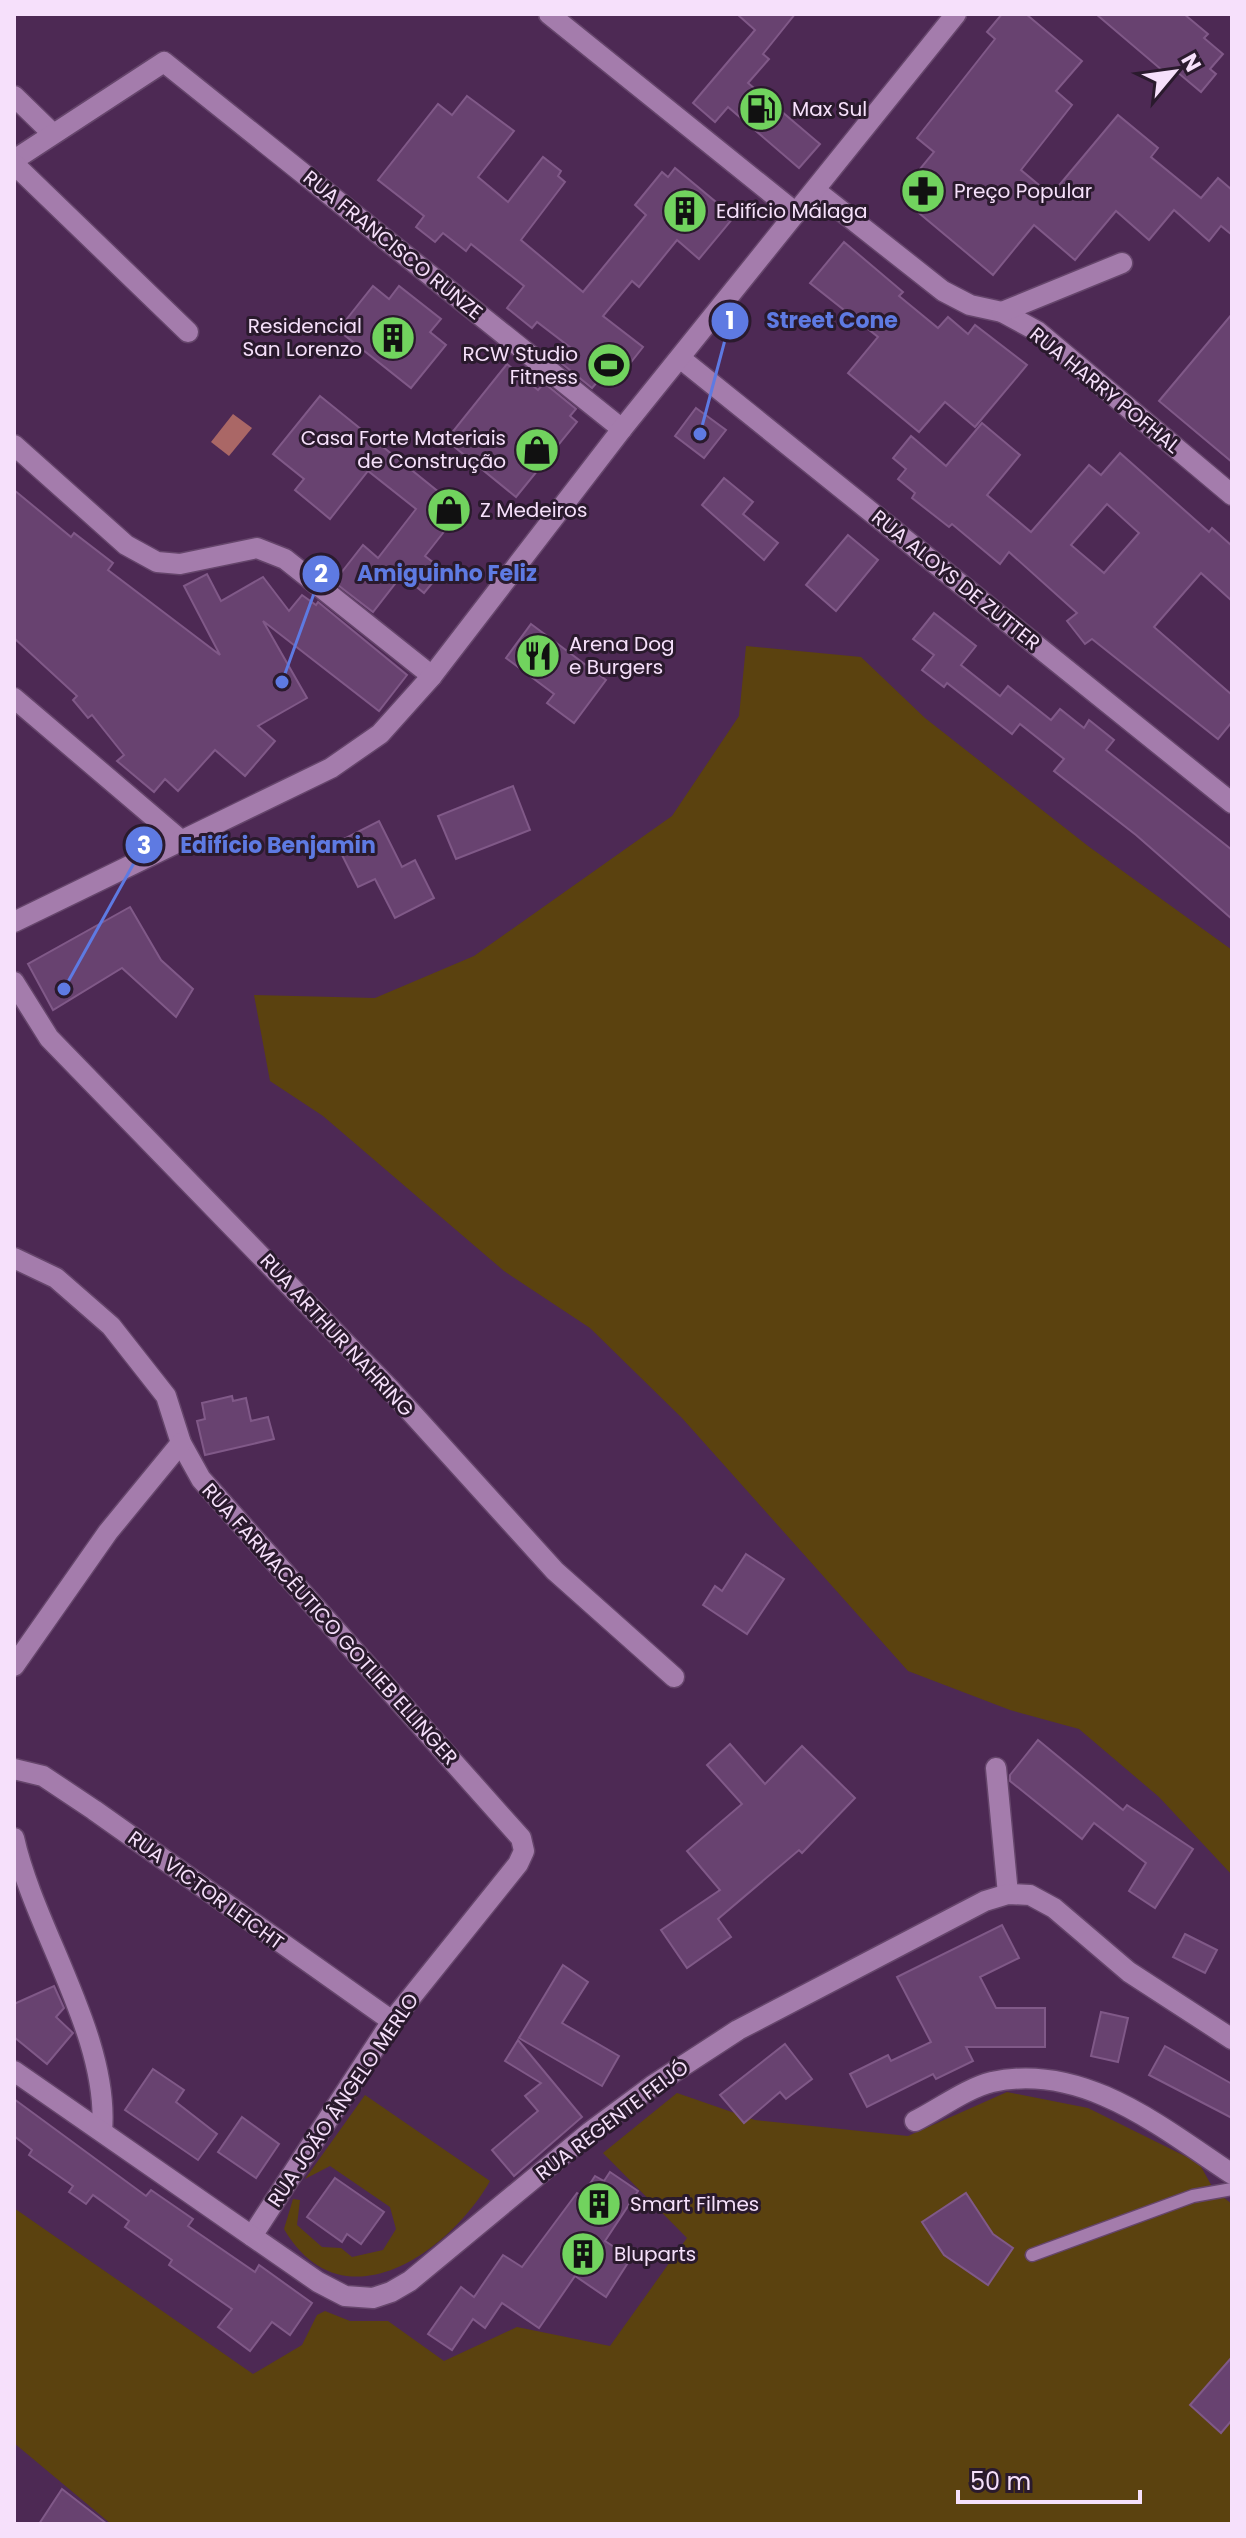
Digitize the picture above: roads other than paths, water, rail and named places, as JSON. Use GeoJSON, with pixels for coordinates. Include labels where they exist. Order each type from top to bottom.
{"type":"FeatureCollection","features":[{"type":"Feature","properties":{"kind":"street"},"geometry":{"type":"LineString","coordinates":[[549,14],[796,213]]}},
{"type":"Feature","properties":{"kind":"street"},"geometry":{"type":"LineString","coordinates":[[14,922],[183,842],[361,750],[380,734],[432,676],[622,429],[956,14]]}},
{"type":"Feature","properties":{"kind":"street","name":"RUA FRANCISCO RUNZE"},"geometry":{"type":"LineString","coordinates":[[52,133],[164,62],[622,429]]}},
{"type":"Feature","properties":{"kind":"street"},"geometry":{"type":"LineString","coordinates":[[14,96],[52,133],[14,162],[188,332]]}},
{"type":"Feature","properties":{"kind":"street","name":"RUA HARRY POFHAL"},"geometry":{"type":"LineString","coordinates":[[815,190],[943,291],[970,305],[1002,312],[1037,331],[1232,495]]}},
{"type":"Feature","properties":{"kind":"street"},"geometry":{"type":"LineString","coordinates":[[1002,312],[1122,263]]}},
{"type":"Feature","properties":{"kind":"street","name":"RUA ALOYS DE ZUTTER"},"geometry":{"type":"LineString","coordinates":[[680,358],[1232,803]]}},
{"type":"Feature","properties":{"kind":"street"},"geometry":{"type":"LineString","coordinates":[[14,445],[126,545],[157,562],[180,564],[257,548],[285,559],[432,676]]}},
{"type":"Feature","properties":{"kind":"street"},"geometry":{"type":"LineString","coordinates":[[14,698],[183,842]]}},
{"type":"Feature","properties":{"kind":"street","name":"RUA ARTHUR NAHRING"},"geometry":{"type":"LineString","coordinates":[[14,982],[49,1038],[390,1389],[555,1571],[674,1677]]}},
{"type":"Feature","properties":{"kind":"street","name":"RUA FARMACÊUTICO GOTLIEB ELLINGER"},"geometry":{"type":"LineString","coordinates":[[14,1258],[56,1278],[111,1326],[166,1396],[181,1443],[201,1479],[521,1838],[524,1851]]}},
{"type":"Feature","properties":{"kind":"street"},"geometry":{"type":"LineString","coordinates":[[14,1666],[108,1532],[181,1443]]}},
{"type":"Feature","properties":{"kind":"street"},"geometry":{"type":"LineString","coordinates":[[996,1768],[1008,1894],[1030,1895],[1054,1908],[1129,1972],[1232,2039]]}},
{"type":"Feature","properties":{"kind":"street","name":"RUA VICTOR LEICHT"},"geometry":{"type":"LineString","coordinates":[[14,1769],[43,1776],[392,2021]]}},
{"type":"Feature","properties":{"kind":"street"},"geometry":{"type":"LineString","coordinates":[[14,1838],[79,2013],[105,2101],[102,2131]]}},
{"type":"Feature","properties":{"kind":"street","name":"RUA JOÃO ÂNGELO MERLO"},"geometry":{"type":"LineString","coordinates":[[252,2236],[392,2021],[518,1864],[524,1851]]}},
{"type":"Feature","properties":{"kind":"street","name":"RUA REGENTE FEIJÓ"},"geometry":{"type":"LineString","coordinates":[[14,2071],[318,2282],[345,2296],[373,2298],[410,2281],[590,2132],[738,2030],[874,1956],[985,1901],[1008,1894]]}},
{"type":"Feature","properties":{"kind":"street"},"geometry":{"type":"LineString","coordinates":[[915,2121],[990,2082],[1037,2076],[1117,2099],[1232,2174]]}},
{"type":"Feature","properties":{"kind":"lane"},"geometry":{"type":"LineString","coordinates":[[1032,2255],[1193,2196],[1232,2189]]}},
{"type":"Feature","properties":{"kind":"place","name":"Max Sul"},"geometry":{"type":"Point","coordinates":[761,109]}},
{"type":"Feature","properties":{"kind":"place","name":"Preço Popular"},"geometry":{"type":"Point","coordinates":[923,191]}},
{"type":"Feature","properties":{"kind":"place","name":"Edifício Málaga"},"geometry":{"type":"Point","coordinates":[685,211]}},
{"type":"Feature","properties":{"kind":"place","name":"Residencial San Lorenzo"},"geometry":{"type":"Point","coordinates":[393,338]}},
{"type":"Feature","properties":{"kind":"place","name":"RCW Studio Fitness"},"geometry":{"type":"Point","coordinates":[609,365]}},
{"type":"Feature","properties":{"kind":"place","name":"Street Cone"},"geometry":{"type":"Point","coordinates":[700,434]}},
{"type":"Feature","properties":{"kind":"place","name":"Casa Forte Materiais de Construção"},"geometry":{"type":"Point","coordinates":[537,450]}},
{"type":"Feature","properties":{"kind":"place","name":"Z Medeiros"},"geometry":{"type":"Point","coordinates":[449,510]}},
{"type":"Feature","properties":{"kind":"place","name":"Arena Dog e Burgers"},"geometry":{"type":"Point","coordinates":[538,656]}},
{"type":"Feature","properties":{"kind":"place","name":"Amiguinho Feliz"},"geometry":{"type":"Point","coordinates":[282,682]}},
{"type":"Feature","properties":{"kind":"place","name":"Edifício Benjamin"},"geometry":{"type":"Point","coordinates":[64,989]}},
{"type":"Feature","properties":{"kind":"place","name":"Smart Filmes"},"geometry":{"type":"Point","coordinates":[599,2204]}},
{"type":"Feature","properties":{"kind":"place","name":"Bluparts"},"geometry":{"type":"Point","coordinates":[583,2254]}}]}
